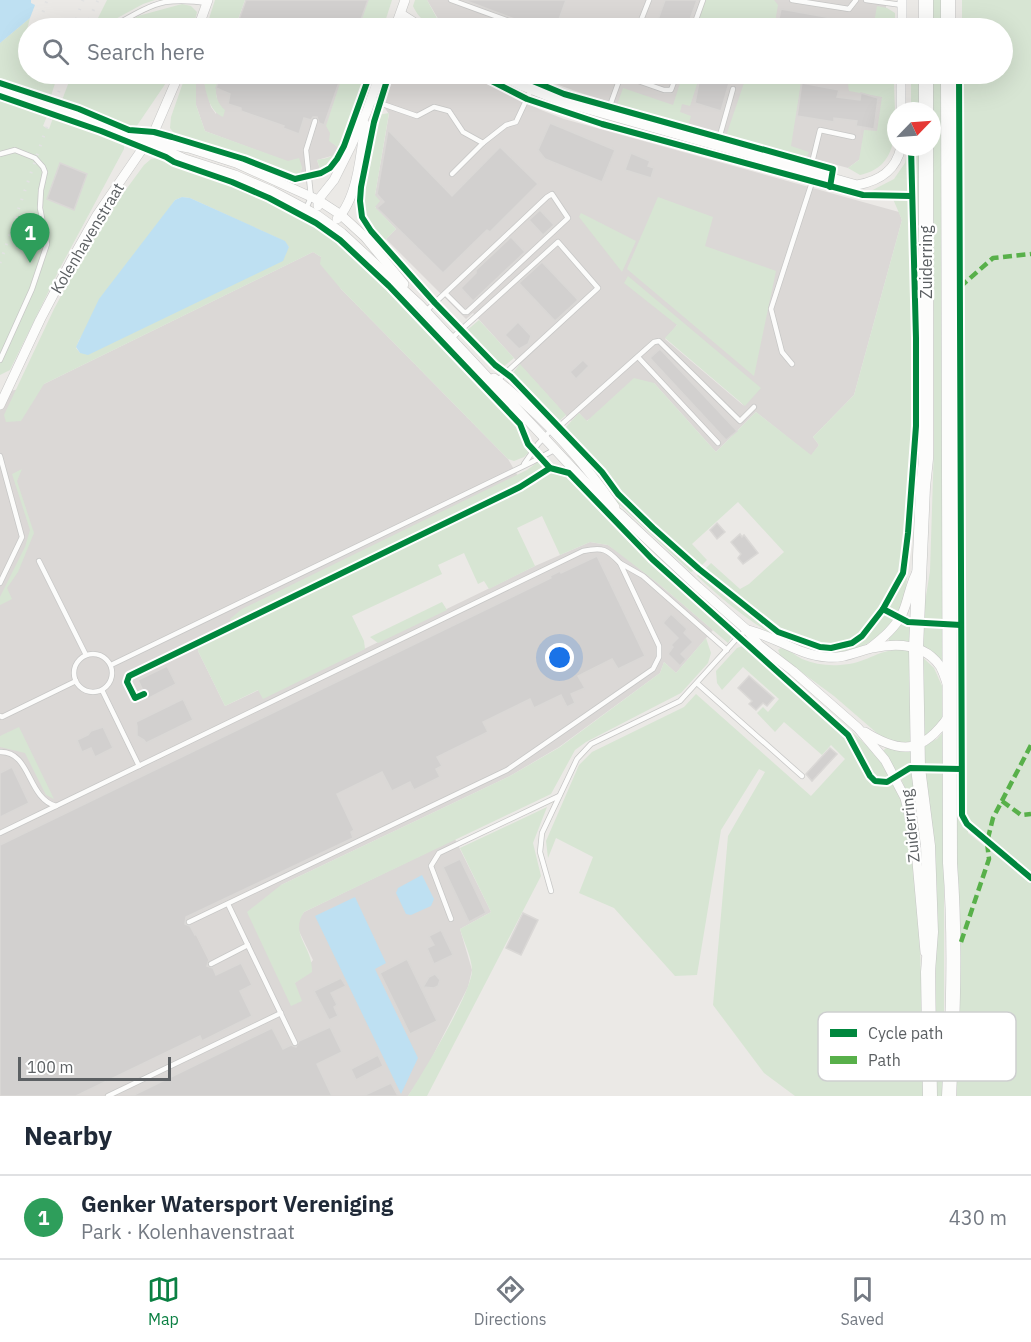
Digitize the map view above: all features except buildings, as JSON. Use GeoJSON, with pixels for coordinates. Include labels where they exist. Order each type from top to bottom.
{"type":"FeatureCollection","features":[{"type":"Feature","properties":{"kind":"main road"},"geometry":{"type":"LineString","coordinates":[[926,0],[926,18]]}},
{"type":"Feature","properties":{"kind":"main road"},"geometry":{"type":"LineString","coordinates":[[948,0],[948,18]]}},
{"type":"Feature","properties":{"kind":"main road"},"geometry":{"type":"LineString","coordinates":[[926,84],[926,102]]}},
{"type":"Feature","properties":{"kind":"main road","name":"Zuiderring"},"geometry":{"type":"LineString","coordinates":[[948,84],[952,1012]]}},
{"type":"Feature","properties":{"kind":"main road","name":"Zuiderring"},"geometry":{"type":"LineString","coordinates":[[926,156],[926,459],[916,648],[917,745],[920,792],[925,811],[928,846],[931,932],[928,972],[929,1012]]}},
{"type":"Feature","properties":{"kind":"main road","name":"Zuiderring"},"geometry":{"type":"LineString","coordinates":[[930,1081],[930,1096]]}},
{"type":"Feature","properties":{"kind":"main road","name":"Zuiderring"},"geometry":{"type":"LineString","coordinates":[[949,1096],[950,1081]]}},
{"type":"Feature","properties":{"kind":"street"},"geometry":{"type":"LineString","coordinates":[[399,18],[405,0]]}},
{"type":"Feature","properties":{"kind":"street"},"geometry":{"type":"LineString","coordinates":[[202,18],[208,1]]}},
{"type":"Feature","properties":{"kind":"street"},"geometry":{"type":"LineString","coordinates":[[902,2],[902,18]]}},
{"type":"Feature","properties":{"kind":"street"},"geometry":{"type":"LineString","coordinates":[[400,14],[407,18]]}},
{"type":"Feature","properties":{"kind":"street","name":"Kolenhavenstraat"},"geometry":{"type":"LineString","coordinates":[[0,405],[4,384],[97,215],[148,142],[174,84]]}},
{"type":"Feature","properties":{"kind":"street"},"geometry":{"type":"LineString","coordinates":[[314,199],[334,180],[367,111],[377,84]]}},
{"type":"Feature","properties":{"kind":"street"},"geometry":{"type":"LineString","coordinates":[[520,84],[566,103],[857,184],[872,182],[886,174],[894,166],[898,156]]}},
{"type":"Feature","properties":{"kind":"street"},"geometry":{"type":"LineString","coordinates":[[901,102],[902,84]]}},
{"type":"Feature","properties":{"kind":"street"},"geometry":{"type":"LineString","coordinates":[[0,90],[130,137],[189,148],[236,163],[314,199],[341,215],[365,237],[423,308]]}},
{"type":"Feature","properties":{"kind":"street"},"geometry":{"type":"LineString","coordinates":[[331,225],[341,215],[354,185],[367,111]]}},
{"type":"Feature","properties":{"kind":"street"},"geometry":{"type":"LineString","coordinates":[[148,142],[185,159],[235,175],[317,214],[357,245],[496,382],[543,438],[608,506],[620,514],[747,630],[759,645],[793,671],[858,728],[885,760],[895,777],[909,813],[915,839],[922,933],[928,972]]}},
{"type":"Feature","properties":{"kind":"street"},"geometry":{"type":"LineString","coordinates":[[314,199],[317,214]]}},
{"type":"Feature","properties":{"kind":"street"},"geometry":{"type":"LineString","coordinates":[[496,382],[522,399],[563,442],[594,476],[620,514]]}},
{"type":"Feature","properties":{"kind":"street"},"geometry":{"type":"LineString","coordinates":[[870,649],[886,635],[903,612],[912,579],[919,568]]}},
{"type":"Feature","properties":{"kind":"street"},"geometry":{"type":"LineString","coordinates":[[747,630],[763,633],[808,654],[826,657],[842,658],[870,649],[895,645],[916,648],[940,666],[950,688]]}},
{"type":"Feature","properties":{"kind":"street"},"geometry":{"type":"LineString","coordinates":[[858,728],[884,744],[905,747],[917,745],[936,734],[950,714]]}},
{"type":"Feature","properties":{"kind":"lane"},"geometry":{"type":"LineString","coordinates":[[451,0],[500,18]]}},
{"type":"Feature","properties":{"kind":"lane"},"geometry":{"type":"LineString","coordinates":[[642,18],[649,0]]}},
{"type":"Feature","properties":{"kind":"lane"},"geometry":{"type":"LineString","coordinates":[[697,18],[703,0]]}},
{"type":"Feature","properties":{"kind":"lane"},"geometry":{"type":"LineString","coordinates":[[792,0],[849,9],[856,0]]}},
{"type":"Feature","properties":{"kind":"lane"},"geometry":{"type":"LineString","coordinates":[[866,0],[902,2]]}},
{"type":"Feature","properties":{"kind":"lane"},"geometry":{"type":"LineString","coordinates":[[129,18],[165,2],[208,1]]}},
{"type":"Feature","properties":{"kind":"lane"},"geometry":{"type":"LineString","coordinates":[[452,174],[483,143],[506,125],[516,122],[536,84]]}},
{"type":"Feature","properties":{"kind":"lane"},"geometry":{"type":"LineString","coordinates":[[607,114],[618,84]]}},
{"type":"Feature","properties":{"kind":"lane"},"geometry":{"type":"LineString","coordinates":[[648,84],[671,90],[673,84]]}},
{"type":"Feature","properties":{"kind":"lane"},"geometry":{"type":"LineString","coordinates":[[717,146],[733,89]]}},
{"type":"Feature","properties":{"kind":"lane"},"geometry":{"type":"LineString","coordinates":[[371,100],[417,116],[434,107],[449,111],[464,132],[483,143]]}},
{"type":"Feature","properties":{"kind":"lane"},"geometry":{"type":"LineString","coordinates":[[306,209],[314,199],[306,150],[315,121]]}},
{"type":"Feature","properties":{"kind":"lane"},"geometry":{"type":"LineString","coordinates":[[792,364],[782,352],[771,309],[812,172],[820,130],[853,137]]}},
{"type":"Feature","properties":{"kind":"lane"},"geometry":{"type":"LineString","coordinates":[[0,154],[15,150],[35,158],[43,166],[45,172],[40,208],[47,244],[32,289],[0,360]]}},
{"type":"Feature","properties":{"kind":"lane"},"geometry":{"type":"LineString","coordinates":[[423,308],[445,293],[547,197],[552,195],[568,218],[468,312],[464,312],[445,293]]}},
{"type":"Feature","properties":{"kind":"lane"},"geometry":{"type":"LineString","coordinates":[[452,338],[558,242],[598,288],[496,382]]}},
{"type":"Feature","properties":{"kind":"lane"},"geometry":{"type":"LineString","coordinates":[[522,466],[543,438],[654,342],[659,341],[740,421],[754,407]]}},
{"type":"Feature","properties":{"kind":"lane"},"geometry":{"type":"LineString","coordinates":[[638,357],[718,443]]}},
{"type":"Feature","properties":{"kind":"lane"},"geometry":{"type":"LineString","coordinates":[[111,665],[555,450],[563,442]]}},
{"type":"Feature","properties":{"kind":"lane"},"geometry":{"type":"LineString","coordinates":[[0,456],[2,471],[22,537],[0,583]]}},
{"type":"Feature","properties":{"kind":"lane"},"geometry":{"type":"LineString","coordinates":[[0,833],[583,551],[598,548],[610,552],[620,563],[659,646],[659,657],[653,669],[507,770],[189,922]]}},
{"type":"Feature","properties":{"kind":"lane"},"geometry":{"type":"LineString","coordinates":[[39,561],[86,655]]}},
{"type":"Feature","properties":{"kind":"lane"},"geometry":{"type":"LineString","coordinates":[[620,563],[643,576],[727,650]]}},
{"type":"Feature","properties":{"kind":"lane"},"geometry":{"type":"LineString","coordinates":[[551,891],[540,852],[542,833],[577,759],[591,744],[680,702],[747,630]]}},
{"type":"Feature","properties":{"kind":"lane"},"geometry":{"type":"LineString","coordinates":[[86,655],[100,655],[111,665],[112,679],[102,690],[87,691],[76,681],[75,666],[86,655]]}},
{"type":"Feature","properties":{"kind":"lane"},"geometry":{"type":"LineString","coordinates":[[1,717],[76,681]]}},
{"type":"Feature","properties":{"kind":"lane"},"geometry":{"type":"LineString","coordinates":[[698,684],[802,776]]}},
{"type":"Feature","properties":{"kind":"lane"},"geometry":{"type":"LineString","coordinates":[[102,690],[139,766]]}},
{"type":"Feature","properties":{"kind":"lane"},"geometry":{"type":"LineString","coordinates":[[0,752],[13,754],[19,760],[40,798],[56,806]]}},
{"type":"Feature","properties":{"kind":"lane"},"geometry":{"type":"LineString","coordinates":[[451,919],[430,866],[438,853],[559,796]]}},
{"type":"Feature","properties":{"kind":"lane"},"geometry":{"type":"LineString","coordinates":[[228,904],[295,1043]]}},
{"type":"Feature","properties":{"kind":"lane"},"geometry":{"type":"LineString","coordinates":[[211,964],[248,945]]}},
{"type":"Feature","properties":{"kind":"lane"},"geometry":{"type":"LineString","coordinates":[[108,1096],[281,1012]]}},
{"type":"Feature","properties":{"kind":"shaded area"},"geometry":{"type":"Polygon","coordinates":[[[427,0],[886,0],[886,18],[438,18],[427,0]]]}},
{"type":"Feature","properties":{"kind":"shaded area"},"geometry":{"type":"Polygon","coordinates":[[[196,84],[205,84],[211,107],[216,114],[218,104],[216,84],[341,84],[330,141],[339,148],[335,155],[317,160],[321,172],[300,174],[302,167],[205,131],[196,105],[196,84]]]}},
{"type":"Feature","properties":{"kind":"shaded area"},"geometry":{"type":"Polygon","coordinates":[[[391,84],[491,84],[541,110],[564,119],[899,212],[902,220],[854,395],[813,437],[819,445],[811,456],[756,412],[716,452],[654,383],[586,421],[579,413],[571,421],[473,313],[466,319],[386,239],[396,229],[375,207],[375,195],[389,114],[384,107],[391,84]],[[677,325],[665,339],[744,406],[677,325]]]}},
{"type":"Feature","properties":{"kind":"shaded area"},"geometry":{"type":"Polygon","coordinates":[[[556,84],[886,84],[887,139],[848,168],[640,111],[556,84]]]}},
{"type":"Feature","properties":{"kind":"shaded area"},"geometry":{"type":"Polygon","coordinates":[[[313,252],[321,257],[341,289],[508,459],[525,488],[199,645],[198,651],[225,706],[259,690],[263,698],[535,566],[590,542],[608,545],[620,553],[713,630],[676,673],[664,662],[660,673],[559,747],[510,776],[281,885],[295,983],[313,960],[298,929],[297,922],[304,912],[455,839],[491,912],[460,929],[472,970],[468,987],[424,1073],[408,1096],[0,1096],[0,393],[44,384],[313,252]]]}},
{"type":"Feature","properties":{"kind":"green space"},"geometry":{"type":"Polygon","coordinates":[[[107,0],[155,0],[117,18],[98,18],[107,0]]]}},
{"type":"Feature","properties":{"kind":"green space"},"geometry":{"type":"Polygon","coordinates":[[[215,0],[245,0],[239,18],[209,18],[215,0]]]}},
{"type":"Feature","properties":{"kind":"green space"},"geometry":{"type":"Polygon","coordinates":[[[368,0],[392,0],[386,18],[362,18],[368,0]]]}},
{"type":"Feature","properties":{"kind":"green space"},"geometry":{"type":"Polygon","coordinates":[[[415,0],[427,0],[437,18],[421,18],[413,6],[415,0]]]}},
{"type":"Feature","properties":{"kind":"green space"},"geometry":{"type":"Polygon","coordinates":[[[705,0],[774,0],[778,5],[776,18],[699,18],[705,0]]]}},
{"type":"Feature","properties":{"kind":"green space"},"geometry":{"type":"Polygon","coordinates":[[[933,0],[942,0],[942,18],[933,18],[933,0]]]}},
{"type":"Feature","properties":{"kind":"green space"},"geometry":{"type":"Polygon","coordinates":[[[962,0],[1031,0],[1031,874],[971,825],[964,814],[962,84],[1013,84],[1013,18],[962,18],[962,0]]]}},
{"type":"Feature","properties":{"kind":"green space"},"geometry":{"type":"Polygon","coordinates":[[[182,4],[191,6],[197,12],[196,18],[135,18],[182,4]]]}},
{"type":"Feature","properties":{"kind":"green space"},"geometry":{"type":"Polygon","coordinates":[[[877,6],[895,13],[895,18],[875,18],[877,6]]]}},
{"type":"Feature","properties":{"kind":"green space"},"geometry":{"type":"Polygon","coordinates":[[[18,28],[18,84],[55,84],[51,96],[0,79],[0,43],[18,28]]]}},
{"type":"Feature","properties":{"kind":"green space"},"geometry":{"type":"Polygon","coordinates":[[[68,84],[165,84],[136,127],[129,127],[62,100],[68,84]]]}},
{"type":"Feature","properties":{"kind":"green space"},"geometry":{"type":"Polygon","coordinates":[[[183,84],[196,84],[196,105],[205,131],[288,161],[299,158],[302,167],[300,174],[293,177],[241,157],[177,137],[170,128],[171,117],[183,84]]]}},
{"type":"Feature","properties":{"kind":"green space"},"geometry":{"type":"Polygon","coordinates":[[[204,84],[217,84],[218,102],[225,110],[223,117],[210,104],[204,84]]]}},
{"type":"Feature","properties":{"kind":"green space"},"geometry":{"type":"Polygon","coordinates":[[[340,84],[364,84],[343,143],[329,166],[321,172],[317,160],[332,156],[339,148],[329,141],[330,133],[326,126],[340,84]]]}},
{"type":"Feature","properties":{"kind":"green space"},"geometry":{"type":"Polygon","coordinates":[[[680,84],[697,84],[690,106],[682,104],[680,112],[691,116],[688,127],[616,108],[623,88],[673,105],[680,84]]]}},
{"type":"Feature","properties":{"kind":"green space"},"geometry":{"type":"Polygon","coordinates":[[[744,84],[801,84],[791,146],[809,152],[805,160],[727,139],[726,136],[744,84]]]}},
{"type":"Feature","properties":{"kind":"green space"},"geometry":{"type":"Polygon","coordinates":[[[848,84],[894,84],[894,102],[887,102],[888,156],[874,170],[860,175],[848,168],[859,160],[864,130],[877,131],[882,97],[849,91],[848,84]]]}},
{"type":"Feature","properties":{"kind":"green space"},"geometry":{"type":"Polygon","coordinates":[[[911,84],[920,84],[920,102],[911,102],[911,84]]]}},
{"type":"Feature","properties":{"kind":"green space"},"geometry":{"type":"Polygon","coordinates":[[[933,84],[942,84],[945,622],[922,621],[930,571],[934,447],[933,156],[941,156],[941,102],[933,102],[933,84]]]}},
{"type":"Feature","properties":{"kind":"green space"},"geometry":{"type":"Polygon","coordinates":[[[954,84],[958,84],[959,622],[956,622],[954,84]]]}},
{"type":"Feature","properties":{"kind":"green space"},"geometry":{"type":"Polygon","coordinates":[[[0,101],[47,116],[43,126],[49,129],[53,118],[124,143],[124,149],[60,268],[10,370],[0,375],[0,101]]]}},
{"type":"Feature","properties":{"kind":"green space"},"geometry":{"type":"Polygon","coordinates":[[[389,113],[375,195],[380,201],[375,207],[396,229],[383,242],[365,220],[362,198],[365,169],[377,115],[389,113]]]}},
{"type":"Feature","properties":{"kind":"green space"},"geometry":{"type":"Polygon","coordinates":[[[908,156],[909,194],[865,194],[894,179],[908,156]]]}},
{"type":"Feature","properties":{"kind":"green space"},"geometry":{"type":"Polygon","coordinates":[[[912,156],[920,156],[921,327],[918,325],[912,156]]]}},
{"type":"Feature","properties":{"kind":"green space"},"geometry":{"type":"Polygon","coordinates":[[[161,157],[250,191],[271,200],[331,235],[435,336],[485,390],[518,426],[525,445],[530,451],[524,457],[514,461],[508,459],[341,289],[320,264],[321,257],[313,252],[44,384],[21,421],[6,422],[4,415],[54,309],[97,229],[144,165],[151,159],[161,157]],[[182,197],[175,200],[79,340],[76,348],[80,353],[289,247],[284,241],[190,198],[182,197]]]}},
{"type":"Feature","properties":{"kind":"green space"},"geometry":{"type":"Polygon","coordinates":[[[658,197],[713,217],[705,246],[776,271],[754,376],[627,269],[658,197]]]}},
{"type":"Feature","properties":{"kind":"green space"},"geometry":{"type":"Polygon","coordinates":[[[909,198],[914,425],[900,573],[892,590],[861,634],[838,645],[815,643],[783,633],[773,627],[703,571],[711,563],[740,589],[749,584],[784,552],[738,502],[692,544],[707,560],[700,567],[655,527],[564,429],[579,413],[587,421],[634,378],[654,383],[716,452],[756,412],[811,455],[819,445],[813,437],[854,395],[902,220],[893,199],[909,198]]]}},
{"type":"Feature","properties":{"kind":"green space"},"geometry":{"type":"Polygon","coordinates":[[[581,213],[636,241],[622,272],[579,217],[581,213]]]}},
{"type":"Feature","properties":{"kind":"green space"},"geometry":{"type":"Polygon","coordinates":[[[628,276],[761,388],[745,406],[665,338],[677,325],[624,283],[628,276]]]}},
{"type":"Feature","properties":{"kind":"green space"},"geometry":{"type":"Polygon","coordinates":[[[479,320],[514,358],[502,368],[465,332],[479,320]]]}},
{"type":"Feature","properties":{"kind":"green space"},"geometry":{"type":"Polygon","coordinates":[[[921,336],[921,422],[906,589],[899,614],[890,610],[888,606],[905,572],[910,533],[917,441],[921,336]]]}},
{"type":"Feature","properties":{"kind":"green space"},"geometry":{"type":"Polygon","coordinates":[[[520,364],[566,415],[557,423],[512,374],[520,364]]]}},
{"type":"Feature","properties":{"kind":"green space"},"geometry":{"type":"Polygon","coordinates":[[[588,460],[626,506],[696,569],[691,572],[619,504],[586,461],[588,460]]]}},
{"type":"Feature","properties":{"kind":"green space"},"geometry":{"type":"Polygon","coordinates":[[[539,461],[544,467],[534,476],[232,623],[230,619],[242,609],[527,470],[539,461]]]}},
{"type":"Feature","properties":{"kind":"green space"},"geometry":{"type":"Polygon","coordinates":[[[22,469],[17,481],[34,533],[18,572],[7,588],[12,599],[0,605],[0,597],[25,547],[30,530],[12,474],[22,469]]]}},
{"type":"Feature","properties":{"kind":"green space"},"geometry":{"type":"Polygon","coordinates":[[[550,471],[569,478],[641,554],[733,634],[728,643],[659,584],[608,545],[590,542],[560,555],[542,516],[517,528],[535,566],[489,589],[484,581],[478,584],[464,553],[438,565],[442,574],[352,616],[364,641],[365,649],[263,699],[258,690],[225,706],[198,651],[199,645],[535,484],[550,471]]]}},
{"type":"Feature","properties":{"kind":"green space"},"geometry":{"type":"Polygon","coordinates":[[[700,572],[771,629],[814,648],[834,650],[854,644],[866,634],[882,613],[895,618],[872,641],[846,651],[820,652],[793,644],[741,614],[697,576],[700,572]]]}},
{"type":"Feature","properties":{"kind":"green space"},"geometry":{"type":"Polygon","coordinates":[[[442,602],[447,610],[378,643],[370,637],[442,602]]]}},
{"type":"Feature","properties":{"kind":"green space"},"geometry":{"type":"Polygon","coordinates":[[[902,622],[914,626],[913,644],[889,641],[889,637],[902,622]]]}},
{"type":"Feature","properties":{"kind":"green space"},"geometry":{"type":"Polygon","coordinates":[[[921,625],[943,627],[944,664],[921,646],[921,625]]]}},
{"type":"Feature","properties":{"kind":"green space"},"geometry":{"type":"Polygon","coordinates":[[[956,627],[959,627],[959,765],[956,766],[956,627]]]}},
{"type":"Feature","properties":{"kind":"green space"},"geometry":{"type":"Polygon","coordinates":[[[706,638],[711,653],[708,663],[681,693],[586,742],[575,750],[551,794],[304,912],[299,927],[309,955],[312,972],[295,983],[302,1001],[291,1006],[247,912],[281,885],[510,776],[560,747],[660,673],[664,662],[676,673],[706,638]]]}},
{"type":"Feature","properties":{"kind":"green space"},"geometry":{"type":"Polygon","coordinates":[[[748,643],[753,644],[861,740],[875,754],[892,778],[881,781],[873,776],[848,733],[748,643]]]}},
{"type":"Feature","properties":{"kind":"green space"},"geometry":{"type":"Polygon","coordinates":[[[745,645],[846,736],[872,784],[894,783],[900,797],[911,840],[916,884],[922,1012],[818,1012],[818,1081],[923,1081],[923,1096],[795,1096],[764,1073],[713,1005],[728,836],[765,772],[759,769],[721,830],[697,975],[675,976],[614,908],[579,893],[593,857],[556,838],[548,858],[546,841],[579,765],[592,752],[684,707],[696,694],[811,796],[845,759],[831,745],[822,755],[784,722],[775,732],[757,713],[763,707],[768,712],[779,699],[743,667],[722,690],[717,683],[716,671],[737,648],[745,645]]]}},
{"type":"Feature","properties":{"kind":"green space"},"geometry":{"type":"Polygon","coordinates":[[[781,648],[807,661],[830,665],[859,662],[891,651],[913,651],[914,741],[901,743],[890,741],[878,734],[834,696],[781,657],[778,650],[781,648]]]}},
{"type":"Feature","properties":{"kind":"green space"},"geometry":{"type":"Polygon","coordinates":[[[920,655],[934,668],[942,686],[944,708],[941,722],[921,740],[920,655]]]}},
{"type":"Feature","properties":{"kind":"green space"},"geometry":{"type":"Polygon","coordinates":[[[19,727],[54,799],[46,795],[25,753],[0,747],[0,736],[19,727]]]}},
{"type":"Feature","properties":{"kind":"green space"},"geometry":{"type":"Polygon","coordinates":[[[945,730],[945,766],[923,766],[921,746],[937,739],[945,730]]]}},
{"type":"Feature","properties":{"kind":"green space"},"geometry":{"type":"Polygon","coordinates":[[[886,748],[914,750],[915,767],[909,767],[898,774],[883,751],[886,748]]]}},
{"type":"Feature","properties":{"kind":"green space"},"geometry":{"type":"Polygon","coordinates":[[[910,770],[915,770],[915,805],[912,805],[900,776],[910,770]]]}},
{"type":"Feature","properties":{"kind":"green space"},"geometry":{"type":"Polygon","coordinates":[[[923,770],[944,771],[944,1012],[936,1012],[936,942],[923,770]]]}},
{"type":"Feature","properties":{"kind":"green space"},"geometry":{"type":"Polygon","coordinates":[[[956,771],[959,771],[960,819],[968,829],[968,833],[1031,883],[1031,1096],[957,1096],[957,1081],[1016,1081],[1016,1012],[957,1012],[956,771]]]}},
{"type":"Feature","properties":{"kind":"green space"},"geometry":{"type":"Polygon","coordinates":[[[547,807],[533,843],[541,876],[427,1096],[408,1096],[446,1032],[470,979],[472,969],[469,954],[460,929],[491,912],[460,848],[547,807]]]}},
{"type":"Feature","properties":{"kind":"green space"},"geometry":{"type":"Polygon","coordinates":[[[935,1081],[944,1081],[944,1096],[935,1096],[935,1081]]]}},
{"type":"Feature","properties":{"kind":"water"},"geometry":{"type":"Polygon","coordinates":[[[0,0],[31,0],[31,3],[35,5],[30,18],[18,18],[18,28],[0,43],[0,0]]]}},
{"type":"Feature","properties":{"kind":"water"},"geometry":{"type":"Polygon","coordinates":[[[182,197],[190,198],[285,241],[289,247],[283,261],[88,355],[80,353],[76,347],[99,299],[175,200],[182,197]]]}},
{"type":"Feature","properties":{"kind":"water"},"geometry":{"type":"Polygon","coordinates":[[[422,875],[434,899],[431,906],[411,915],[406,914],[396,893],[398,888],[422,875]]]}},
{"type":"Feature","properties":{"kind":"water"},"geometry":{"type":"Polygon","coordinates":[[[355,897],[386,963],[375,969],[418,1058],[401,1094],[315,916],[355,897]]]}},
{"type":"Feature","properties":{"kind":"railway"},"geometry":{"type":"LineString","coordinates":[[43,12],[47,0]]}},
{"type":"Feature","properties":{"kind":"railway"},"geometry":{"type":"LineString","coordinates":[[77,18],[83,0]]}},
{"type":"Feature","properties":{"kind":"railway"},"geometry":{"type":"LineString","coordinates":[[90,18],[98,0]]}},
{"type":"Feature","properties":{"kind":"railway"},"geometry":{"type":"LineString","coordinates":[[0,263],[62,84]]}},
{"type":"Feature","properties":{"kind":"marked path"},"geometry":{"type":"LineString","coordinates":[[960,287],[993,258],[1031,254]]}},
{"type":"Feature","properties":{"kind":"marked path"},"geometry":{"type":"LineString","coordinates":[[961,942],[989,859],[987,842],[993,818],[1031,745]]}},
{"type":"Feature","properties":{"kind":"marked path"},"geometry":{"type":"LineString","coordinates":[[1002,801],[1021,815],[1031,814]]}},
{"type":"Feature","properties":{"kind":"cycle path"},"geometry":{"type":"LineString","coordinates":[[0,83],[79,109],[129,130],[154,132],[172,137],[244,159],[295,179],[321,173],[330,168],[337,159],[366,84]]}},
{"type":"Feature","properties":{"kind":"cycle path"},"geometry":{"type":"LineString","coordinates":[[386,84],[374,122],[361,187],[362,217],[371,231],[435,303],[495,365],[511,377],[602,472],[618,494],[653,528],[699,569],[778,632],[820,647],[831,648],[852,643],[862,636],[883,609],[903,573],[916,426],[911,156]]}},
{"type":"Feature","properties":{"kind":"cycle path"},"geometry":{"type":"LineString","coordinates":[[498,84],[527,99],[602,124],[863,195],[910,196]]}},
{"type":"Feature","properties":{"kind":"cycle path"},"geometry":{"type":"LineString","coordinates":[[540,84],[564,94],[833,169],[830,187]]}},
{"type":"Feature","properties":{"kind":"cycle path"},"geometry":{"type":"LineString","coordinates":[[959,84],[962,815],[967,824],[1031,878]]}},
{"type":"Feature","properties":{"kind":"cycle path"},"geometry":{"type":"LineString","coordinates":[[0,96],[101,131],[174,162],[232,182],[269,198],[316,223],[340,240],[389,286],[520,424],[528,444],[550,468],[569,473],[652,559],[848,735],[875,781],[887,782],[910,768],[961,769]]}},
{"type":"Feature","properties":{"kind":"cycle path"},"geometry":{"type":"LineString","coordinates":[[144,694],[135,698],[127,682],[129,676],[520,487],[550,468]]}},
{"type":"Feature","properties":{"kind":"cycle path"},"geometry":{"type":"LineString","coordinates":[[883,609],[908,622],[961,625]]}},
{"type":"Feature","properties":{"kind":"place","name":"Genker Watersport Vereniging"},"geometry":{"type":"Point","coordinates":[30,263]}}]}
